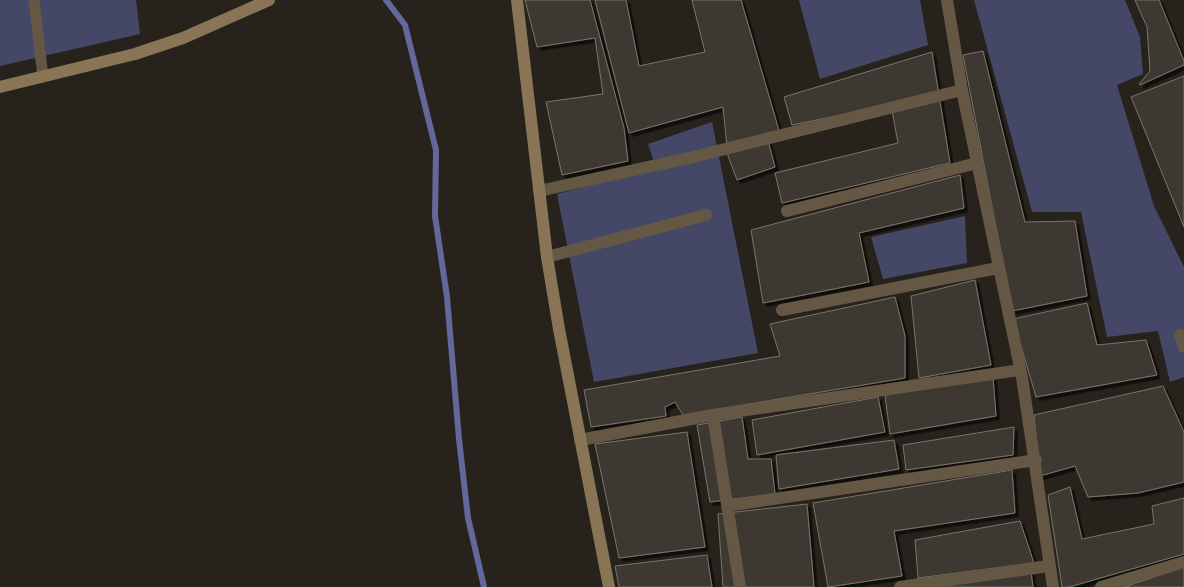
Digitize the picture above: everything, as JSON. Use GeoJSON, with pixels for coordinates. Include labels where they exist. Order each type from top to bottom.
{"type":"FeatureCollection","features":[{"type":"Feature","properties":{"kind":"main road"},"geometry":{"type":"LineString","coordinates":[[0,87],[135,54],[176,40],[268,0]]}},
{"type":"Feature","properties":{"kind":"main road"},"geometry":{"type":"LineString","coordinates":[[517,0],[547,256],[559,330],[609,587]]}},
{"type":"Feature","properties":{"kind":"street"},"geometry":{"type":"LineString","coordinates":[[947,0],[962,90],[1020,370],[1036,460],[1053,587]]}},
{"type":"Feature","properties":{"kind":"street"},"geometry":{"type":"LineString","coordinates":[[539,192],[693,157],[962,90]]}},
{"type":"Feature","properties":{"kind":"street"},"geometry":{"type":"LineString","coordinates":[[787,211],[977,163]]}},
{"type":"Feature","properties":{"kind":"street"},"geometry":{"type":"LineString","coordinates":[[547,256],[706,215]]}},
{"type":"Feature","properties":{"kind":"street"},"geometry":{"type":"LineString","coordinates":[[782,310],[998,268]]}},
{"type":"Feature","properties":{"kind":"street"},"geometry":{"type":"LineString","coordinates":[[1180,335],[1184,347]]}},
{"type":"Feature","properties":{"kind":"street"},"geometry":{"type":"LineString","coordinates":[[580,440],[713,415],[1020,370]]}},
{"type":"Feature","properties":{"kind":"street"},"geometry":{"type":"LineString","coordinates":[[713,415],[740,587]]}},
{"type":"Feature","properties":{"kind":"street"},"geometry":{"type":"LineString","coordinates":[[727,506],[1036,460]]}},
{"type":"Feature","properties":{"kind":"street"},"geometry":{"type":"LineString","coordinates":[[1101,587],[1184,562]]}},
{"type":"Feature","properties":{"kind":"street"},"geometry":{"type":"LineString","coordinates":[[900,587],[1049,566]]}},
{"type":"Feature","properties":{"kind":"lane"},"geometry":{"type":"LineString","coordinates":[[34,0],[43,77]]}},
{"type":"Feature","properties":{"kind":"shaded area"},"geometry":{"type":"Polygon","coordinates":[[[0,0],[136,0],[140,34],[0,66],[0,0]]]}},
{"type":"Feature","properties":{"kind":"shaded area"},"geometry":{"type":"Polygon","coordinates":[[[799,0],[920,0],[928,45],[820,79],[799,0]]]}},
{"type":"Feature","properties":{"kind":"shaded area"},"geometry":{"type":"Polygon","coordinates":[[[974,0],[1125,0],[1140,37],[1143,74],[1117,85],[1154,206],[1184,267],[1184,377],[1170,382],[1158,331],[1107,337],[1081,212],[1032,212],[974,0]]]}},
{"type":"Feature","properties":{"kind":"shaded area"},"geometry":{"type":"Polygon","coordinates":[[[712,122],[758,353],[594,382],[557,194],[656,168],[648,144],[712,122]]]}},
{"type":"Feature","properties":{"kind":"shaded area"},"geometry":{"type":"Polygon","coordinates":[[[965,216],[967,263],[883,279],[871,237],[965,216]]]}},
{"type":"Feature","properties":{"kind":"building"},"geometry":{"type":"Polygon","coordinates":[[[525,0],[590,0],[624,128],[628,161],[562,175],[546,102],[603,94],[595,38],[537,47],[525,0]]]}},
{"type":"Feature","properties":{"kind":"building"},"geometry":{"type":"Polygon","coordinates":[[[595,0],[626,0],[639,66],[705,52],[692,0],[741,0],[780,134],[766,133],[775,167],[737,180],[728,156],[723,107],[629,133],[595,0]]]}},
{"type":"Feature","properties":{"kind":"building"},"geometry":{"type":"Polygon","coordinates":[[[1135,0],[1159,0],[1184,61],[1184,65],[1140,85],[1139,84],[1150,71],[1147,27],[1135,0]]]}},
{"type":"Feature","properties":{"kind":"building"},"geometry":{"type":"Polygon","coordinates":[[[983,51],[1025,222],[1075,221],[1087,296],[1012,311],[963,55],[983,51]]]}},
{"type":"Feature","properties":{"kind":"building"},"geometry":{"type":"Polygon","coordinates":[[[932,52],[950,163],[782,203],[775,173],[898,143],[891,105],[792,125],[784,97],[932,52]]]}},
{"type":"Feature","properties":{"kind":"building"},"geometry":{"type":"Polygon","coordinates":[[[1184,76],[1184,227],[1131,97],[1184,76]]]}},
{"type":"Feature","properties":{"kind":"building"},"geometry":{"type":"Polygon","coordinates":[[[960,175],[964,208],[859,233],[869,282],[763,303],[751,230],[960,175]]]}},
{"type":"Feature","properties":{"kind":"building"},"geometry":{"type":"Polygon","coordinates":[[[975,280],[991,365],[919,378],[911,296],[975,280]]]}},
{"type":"Feature","properties":{"kind":"building"},"geometry":{"type":"Polygon","coordinates":[[[895,297],[905,336],[905,378],[683,415],[675,402],[665,407],[666,416],[591,427],[584,390],[780,356],[770,324],[895,297]]]}},
{"type":"Feature","properties":{"kind":"building"},"geometry":{"type":"Polygon","coordinates":[[[1087,303],[1097,345],[1146,340],[1157,375],[1036,397],[1013,319],[1087,303]]]}},
{"type":"Feature","properties":{"kind":"building"},"geometry":{"type":"Polygon","coordinates":[[[993,377],[996,416],[890,434],[885,395],[993,377]]]}},
{"type":"Feature","properties":{"kind":"building"},"geometry":{"type":"Polygon","coordinates":[[[1163,386],[1184,432],[1184,482],[1138,493],[1088,497],[1075,466],[1040,476],[1034,415],[1163,386]]]}},
{"type":"Feature","properties":{"kind":"building"},"geometry":{"type":"Polygon","coordinates":[[[878,397],[885,432],[757,455],[752,420],[878,397]]]}},
{"type":"Feature","properties":{"kind":"building"},"geometry":{"type":"Polygon","coordinates":[[[742,417],[748,459],[771,459],[775,494],[710,502],[697,425],[742,417]]]}},
{"type":"Feature","properties":{"kind":"building"},"geometry":{"type":"Polygon","coordinates":[[[1014,427],[1013,455],[906,470],[903,445],[1014,427]]]}},
{"type":"Feature","properties":{"kind":"building"},"geometry":{"type":"Polygon","coordinates":[[[687,432],[705,547],[619,558],[595,444],[687,432]]]}},
{"type":"Feature","properties":{"kind":"building"},"geometry":{"type":"Polygon","coordinates":[[[894,440],[899,469],[779,489],[776,455],[894,440]]]}},
{"type":"Feature","properties":{"kind":"building"},"geometry":{"type":"Polygon","coordinates":[[[1012,470],[1015,513],[894,531],[902,576],[828,587],[813,503],[1012,470]]]}},
{"type":"Feature","properties":{"kind":"building"},"geometry":{"type":"Polygon","coordinates":[[[1070,487],[1082,539],[1154,524],[1152,506],[1184,498],[1184,554],[1069,587],[1062,587],[1048,495],[1070,487]]]}},
{"type":"Feature","properties":{"kind":"building"},"geometry":{"type":"Polygon","coordinates":[[[807,504],[814,587],[723,587],[718,514],[807,504]]]}},
{"type":"Feature","properties":{"kind":"building"},"geometry":{"type":"Polygon","coordinates":[[[1020,521],[1034,563],[918,578],[915,540],[1020,521]]]}},
{"type":"Feature","properties":{"kind":"building"},"geometry":{"type":"Polygon","coordinates":[[[707,555],[712,587],[619,587],[615,566],[707,555]]]}},
{"type":"Feature","properties":{"kind":"building"},"geometry":{"type":"Polygon","coordinates":[[[1184,567],[1184,587],[1124,587],[1184,567]]]}},
{"type":"Feature","properties":{"kind":"building"},"geometry":{"type":"Polygon","coordinates":[[[1031,572],[1033,587],[932,587],[1031,572]]]}},
{"type":"Feature","properties":{"kind":"waterway"},"geometry":{"type":"LineString","coordinates":[[386,0],[405,25],[436,150],[435,216],[447,297],[459,439],[468,518],[484,587]]}}]}
